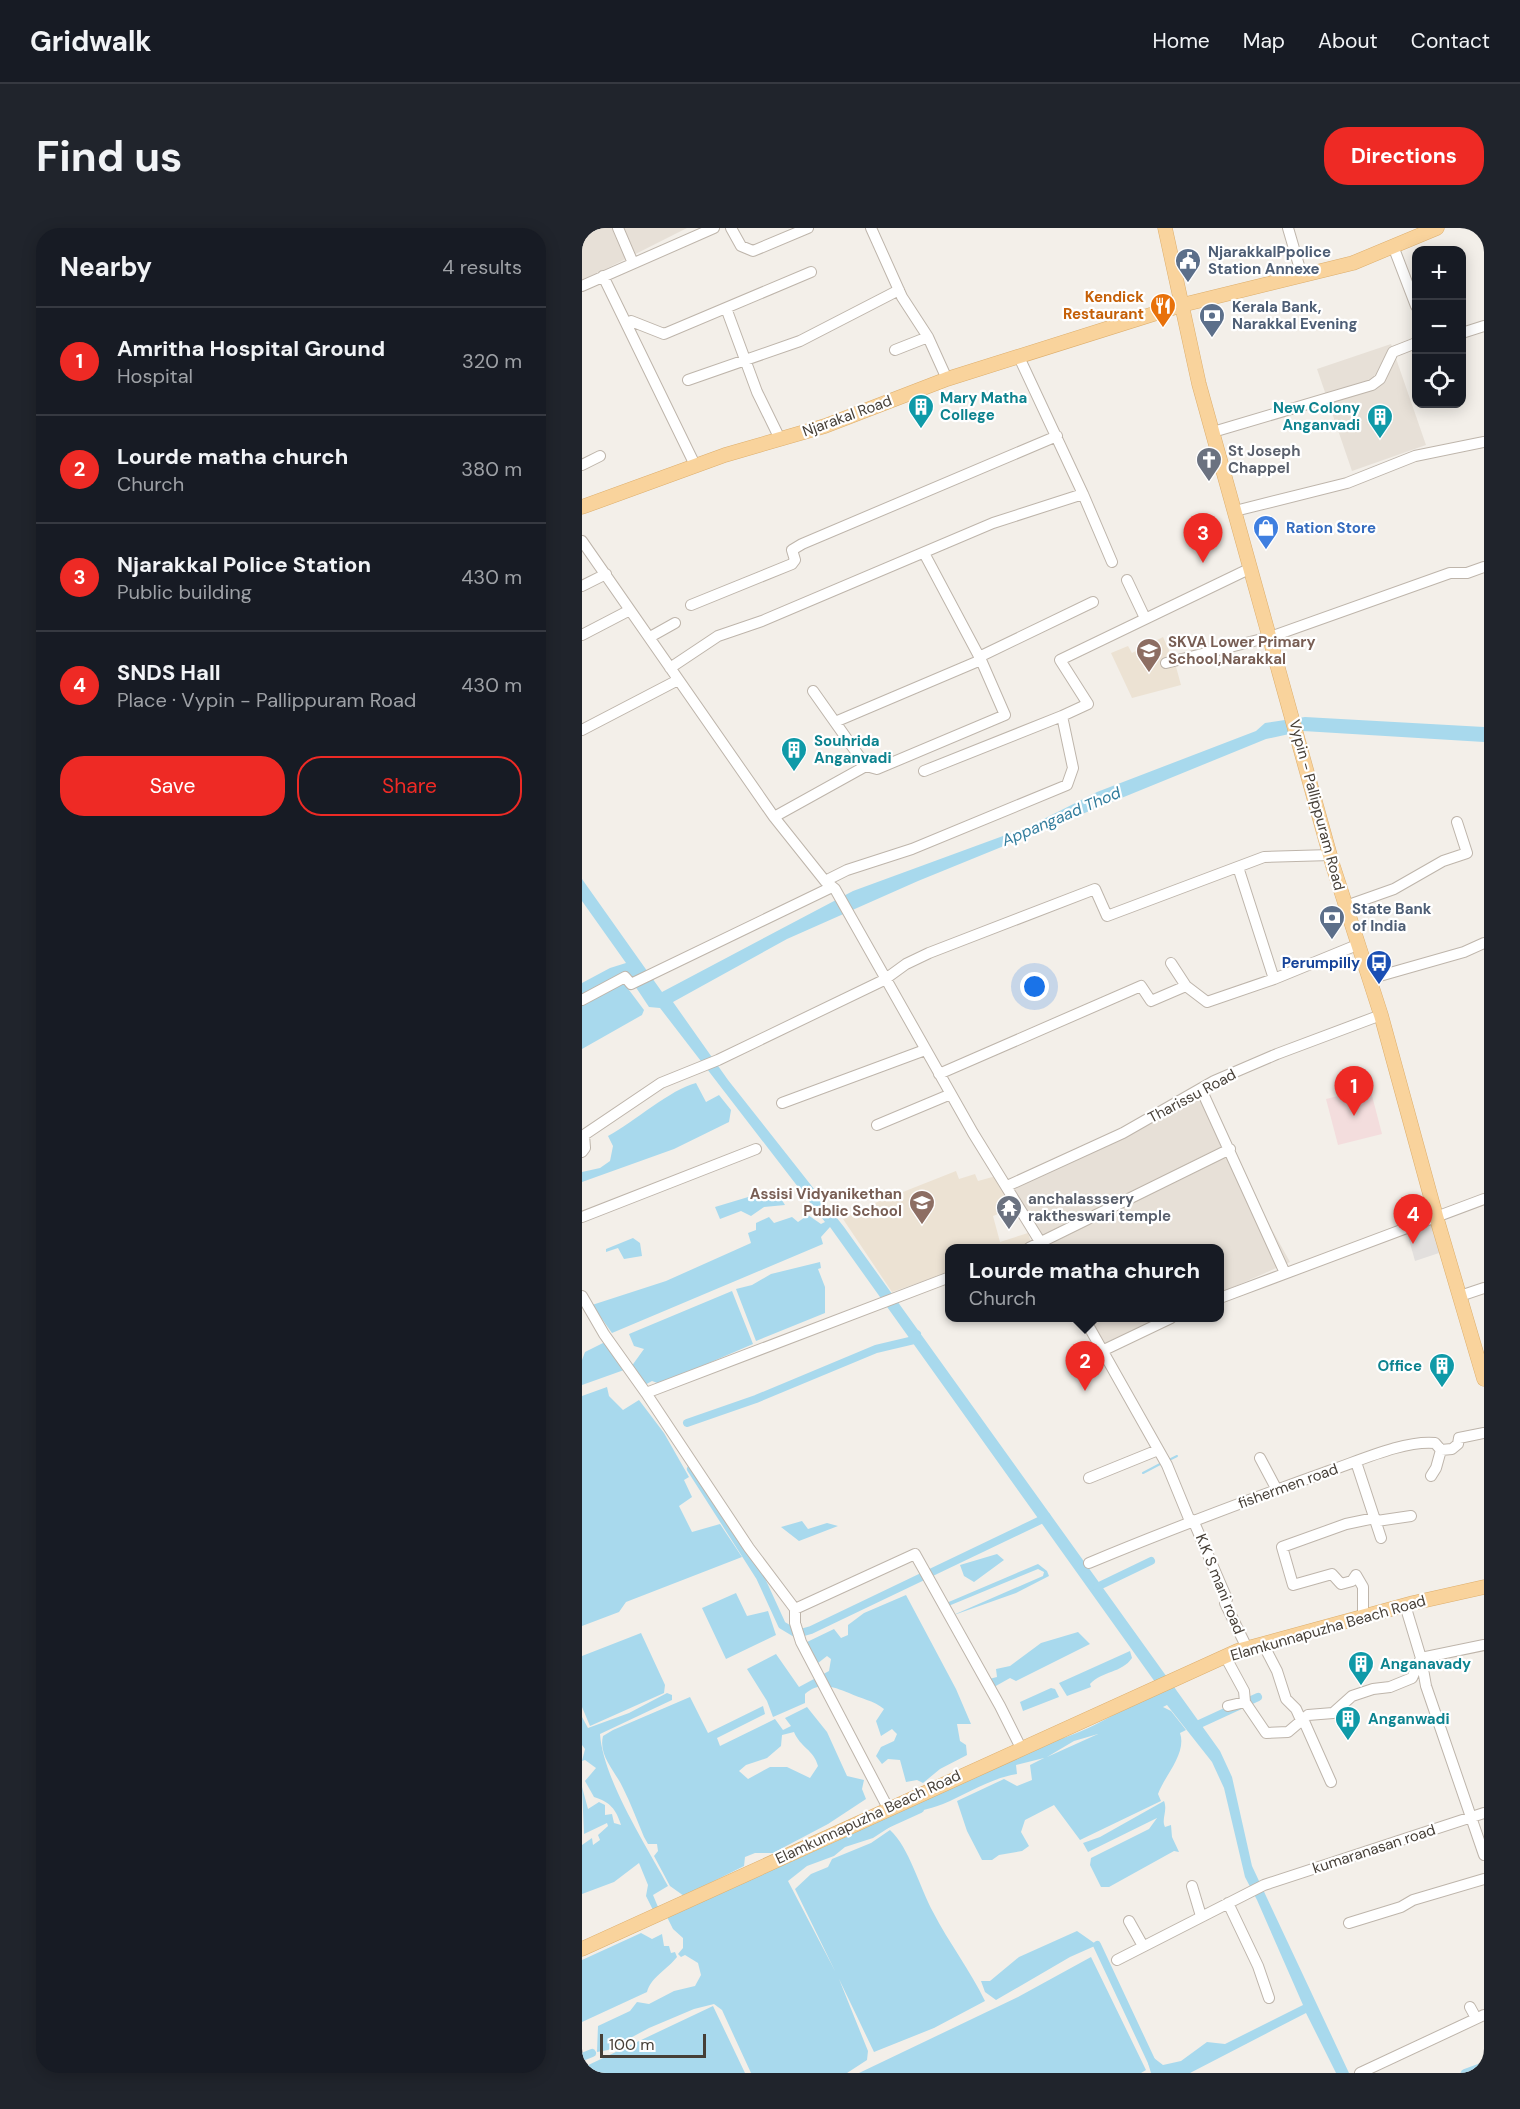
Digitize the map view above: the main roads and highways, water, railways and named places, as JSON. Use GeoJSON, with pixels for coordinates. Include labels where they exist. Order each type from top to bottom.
{"type":"FeatureCollection","features":[{"type":"Feature","properties":{"kind":"main road","name":"Vypin - Pallippuram Road"},"geometry":{"type":"LineString","coordinates":[[1165,228],[1213,432],[1330,855],[1381,1015],[1436,1216],[1483,1372]]}},
{"type":"Feature","properties":{"kind":"main road","name":"Njarakal Road"},"geometry":{"type":"LineString","coordinates":[[582,507],[695,465],[825,426],[947,379],[1182,305],[1353,263],[1437,228]]}},
{"type":"Feature","properties":{"kind":"main road","name":"Elamkunnapuzha Beach Road"},"geometry":{"type":"LineString","coordinates":[[582,1949],[1225,1656],[1405,1605],[1484,1587]]}},
{"type":"Feature","properties":{"kind":"water","name":"Appangaad Thod"},"geometry":{"type":"Polygon","coordinates":[[[1305,717],[1484,727],[1484,742],[1303,731],[1266,739],[918,881],[787,939],[673,1002],[728,1080],[844,1227],[1220,1751],[1232,1777],[1252,1866],[1349,2073],[1336,2073],[1306,2013],[1190,2073],[1151,2073],[1148,2063],[1150,2055],[1163,2065],[1181,2061],[1207,2042],[1225,2044],[1303,2005],[1245,1877],[1224,1788],[1212,1762],[1167,1705],[1163,1707],[1171,1711],[1186,1730],[1180,1733],[1178,1756],[1158,1794],[1161,1801],[1080,1840],[1054,1805],[1025,1820],[1021,1832],[1029,1846],[1022,1851],[999,1855],[992,1860],[982,1860],[967,1831],[957,1801],[1004,1779],[1017,1786],[1032,1780],[1030,1765],[1044,1758],[1016,1765],[1017,1774],[988,1783],[943,1804],[898,1815],[893,1825],[873,1838],[845,1847],[834,1856],[807,1866],[788,1881],[835,1971],[795,1889],[811,1874],[828,1867],[832,1859],[871,1843],[890,1830],[903,1847],[933,1912],[985,2001],[934,2028],[874,2052],[839,1979],[868,2051],[867,2060],[847,2073],[751,2073],[722,2010],[714,2004],[694,2009],[649,2028],[608,2050],[597,2052],[598,2026],[630,2011],[637,2002],[649,2004],[674,1991],[695,1986],[701,1975],[698,1963],[685,1955],[681,1957],[678,1954],[683,1948],[683,1938],[673,1929],[666,1915],[1053,1741],[1081,1731],[1160,1689],[830,1227],[821,1237],[823,1244],[612,1333],[592,1305],[666,1281],[751,1243],[748,1233],[756,1230],[756,1223],[769,1217],[774,1223],[792,1217],[798,1222],[808,1215],[821,1224],[825,1222],[660,1008],[649,1007],[627,974],[582,997],[582,983],[610,968],[626,963],[582,901],[582,879],[662,992],[853,891],[1030,826],[1097,792],[1256,731],[1265,723],[1305,717]],[[1098,1734],[1074,1741],[1047,1757],[1098,1734]]]}},
{"type":"Feature","properties":{"kind":"water"},"geometry":{"type":"Polygon","coordinates":[[[619,982],[626,986],[644,1010],[642,1015],[582,1049],[582,1002],[619,982]]]}},
{"type":"Feature","properties":{"kind":"water"},"geometry":{"type":"Polygon","coordinates":[[[696,1083],[706,1102],[719,1095],[731,1110],[729,1122],[674,1149],[582,1182],[582,1172],[600,1168],[610,1161],[613,1146],[608,1136],[675,1092],[696,1083]]]}},
{"type":"Feature","properties":{"kind":"water"},"geometry":{"type":"Polygon","coordinates":[[[775,1189],[785,1205],[764,1207],[751,1216],[741,1211],[720,1219],[715,1207],[775,1189]]]}},
{"type":"Feature","properties":{"kind":"water"},"geometry":{"type":"Polygon","coordinates":[[[633,1238],[640,1243],[642,1256],[624,1259],[618,1248],[606,1252],[606,1249],[633,1238]]]}},
{"type":"Feature","properties":{"kind":"water"},"geometry":{"type":"Polygon","coordinates":[[[820,1262],[821,1268],[818,1269],[825,1287],[825,1313],[756,1341],[736,1289],[752,1285],[771,1274],[820,1262]]]}},
{"type":"Feature","properties":{"kind":"water"},"geometry":{"type":"Polygon","coordinates":[[[732,1291],[753,1344],[660,1384],[652,1381],[643,1386],[631,1367],[644,1349],[634,1346],[629,1334],[732,1291]]]}},
{"type":"Feature","properties":{"kind":"water"},"geometry":{"type":"Polygon","coordinates":[[[605,1342],[624,1370],[582,1385],[582,1360],[585,1352],[605,1342]]]}},
{"type":"Feature","properties":{"kind":"water"},"geometry":{"type":"Polygon","coordinates":[[[607,1387],[609,1396],[623,1410],[639,1400],[664,1433],[689,1477],[684,1480],[692,1497],[679,1506],[692,1532],[720,1524],[742,1557],[626,1602],[619,1612],[582,1626],[582,1396],[607,1387]]]}},
{"type":"Feature","properties":{"kind":"water"},"geometry":{"type":"Polygon","coordinates":[[[802,1521],[808,1529],[827,1523],[838,1526],[799,1541],[781,1527],[802,1521]]]}},
{"type":"Feature","properties":{"kind":"water"},"geometry":{"type":"Polygon","coordinates":[[[997,1554],[1004,1560],[974,1582],[964,1576],[960,1565],[997,1554]]]}},
{"type":"Feature","properties":{"kind":"water"},"geometry":{"type":"Polygon","coordinates":[[[1038,1564],[1047,1571],[1049,1576],[1016,1593],[951,1616],[1043,1576],[1044,1572],[1038,1569],[946,1607],[944,1604],[1038,1564]]]}},
{"type":"Feature","properties":{"kind":"water"},"geometry":{"type":"Polygon","coordinates":[[[736,1593],[747,1616],[768,1611],[776,1635],[726,1659],[702,1608],[736,1593]]]}},
{"type":"Feature","properties":{"kind":"water"},"geometry":{"type":"Polygon","coordinates":[[[906,1595],[956,1689],[971,1724],[957,1724],[960,1741],[966,1745],[967,1755],[940,1769],[923,1783],[917,1780],[906,1782],[900,1760],[888,1759],[882,1764],[876,1756],[881,1747],[894,1741],[897,1734],[892,1729],[881,1736],[876,1721],[884,1709],[880,1706],[838,1689],[821,1686],[805,1694],[805,1703],[773,1717],[767,1701],[747,1669],[776,1654],[799,1687],[829,1671],[831,1659],[827,1656],[813,1667],[806,1647],[807,1642],[834,1629],[841,1638],[848,1635],[848,1625],[864,1613],[906,1595]]]}},
{"type":"Feature","properties":{"kind":"water"},"geometry":{"type":"Polygon","coordinates":[[[1078,1632],[1090,1644],[1016,1681],[1010,1678],[994,1687],[989,1679],[997,1677],[996,1669],[1010,1666],[1041,1643],[1078,1632]]]}},
{"type":"Feature","properties":{"kind":"water"},"geometry":{"type":"Polygon","coordinates":[[[641,1633],[665,1685],[664,1693],[590,1726],[582,1707],[582,1656],[641,1633]]]}},
{"type":"Feature","properties":{"kind":"water"},"geometry":{"type":"Polygon","coordinates":[[[1130,1651],[1132,1658],[1128,1663],[1095,1680],[1090,1684],[1091,1687],[1067,1696],[1059,1683],[1130,1651]]]}},
{"type":"Feature","properties":{"kind":"water"},"geometry":{"type":"Polygon","coordinates":[[[1051,1688],[1055,1689],[1059,1697],[1023,1711],[1020,1702],[1051,1688]]]}},
{"type":"Feature","properties":{"kind":"water"},"geometry":{"type":"Polygon","coordinates":[[[667,1693],[672,1695],[672,1700],[600,1734],[603,1752],[617,1791],[668,1886],[653,1895],[658,1907],[653,1910],[646,1896],[648,1885],[639,1863],[614,1882],[582,1894],[582,1845],[592,1838],[593,1845],[600,1840],[598,1835],[608,1826],[607,1823],[584,1834],[582,1787],[588,1809],[599,1802],[605,1805],[605,1815],[612,1814],[614,1823],[621,1825],[612,1807],[594,1797],[585,1781],[596,1768],[585,1760],[582,1761],[585,1749],[582,1745],[582,1717],[588,1728],[629,1713],[667,1693]]]}},
{"type":"Feature","properties":{"kind":"water"},"geometry":{"type":"Polygon","coordinates":[[[690,1697],[708,1733],[763,1706],[765,1714],[717,1738],[720,1746],[775,1719],[783,1730],[791,1726],[785,1718],[807,1707],[827,1732],[847,1776],[864,1780],[862,1789],[866,1799],[828,1824],[773,1853],[755,1853],[745,1857],[744,1866],[684,1896],[670,1886],[654,1856],[658,1851],[657,1844],[648,1844],[623,1788],[605,1757],[603,1736],[690,1697]],[[794,1732],[782,1735],[781,1746],[767,1758],[746,1765],[739,1771],[748,1779],[770,1767],[787,1767],[810,1778],[818,1766],[794,1732]]]}},
{"type":"Feature","properties":{"kind":"water"},"geometry":{"type":"Polygon","coordinates":[[[1164,1801],[1164,1824],[1165,1827],[1171,1825],[1172,1837],[1179,1852],[1174,1851],[1109,1887],[1101,1887],[1090,1865],[1091,1858],[1149,1829],[1157,1818],[1088,1852],[1083,1843],[1100,1837],[1164,1801]]]}},
{"type":"Feature","properties":{"kind":"water"},"geometry":{"type":"Polygon","coordinates":[[[1077,1931],[1097,1945],[1070,1957],[996,2000],[985,1992],[981,1981],[990,1981],[1019,1957],[1077,1931]]]}},
{"type":"Feature","properties":{"kind":"water"},"geometry":{"type":"Polygon","coordinates":[[[641,1933],[652,1939],[662,1934],[664,1946],[669,1946],[671,1953],[675,1952],[677,1957],[656,1978],[647,1992],[582,2022],[582,1960],[641,1933]]]}},
{"type":"Feature","properties":{"kind":"water"},"geometry":{"type":"Polygon","coordinates":[[[1091,1957],[1146,2070],[1141,2073],[859,2073],[1018,1997],[1091,1957]]]}},
{"type":"Feature","properties":{"kind":"water"},"geometry":{"type":"Polygon","coordinates":[[[713,2006],[745,2073],[582,2073],[582,2068],[713,2006]]]}},
{"type":"Feature","properties":{"kind":"waterway"},"geometry":{"type":"LineString","coordinates":[[687,1423],[756,1399],[876,1349],[914,1340],[917,1334]]}},
{"type":"Feature","properties":{"kind":"waterway"},"geometry":{"type":"LineString","coordinates":[[1167,1461],[1177,1456]]}},
{"type":"Feature","properties":{"kind":"waterway"},"geometry":{"type":"LineString","coordinates":[[1143,1473],[1162,1463]]}},
{"type":"Feature","properties":{"kind":"waterway"},"geometry":{"type":"LineString","coordinates":[[691,1469],[760,1577],[782,1625],[797,1634],[811,1630],[1047,1517]]}},
{"type":"Feature","properties":{"kind":"waterway"},"geometry":{"type":"LineString","coordinates":[[1097,1587],[1151,1561]]}},
{"type":"Feature","properties":{"kind":"waterway"},"geometry":{"type":"LineString","coordinates":[[1195,1726],[1258,1697]]}},
{"type":"Feature","properties":{"kind":"waterway"},"geometry":{"type":"LineString","coordinates":[[887,1824],[920,1809]]}},
{"type":"Feature","properties":{"kind":"waterway"},"geometry":{"type":"LineString","coordinates":[[1097,1945],[1157,2073]]}},
{"type":"Feature","properties":{"kind":"waterway"},"geometry":{"type":"LineString","coordinates":[[582,2057],[592,2053]]}},
{"type":"Feature","properties":{"kind":"waterway"},"geometry":{"type":"LineString","coordinates":[[1465,2073],[1484,2066]]}},
{"type":"Feature","properties":{"kind":"place","name":"NjarakkalPpolice Station Annexe"},"geometry":{"type":"Point","coordinates":[1188,284]}},
{"type":"Feature","properties":{"kind":"place","name":"Kendick Restaurant"},"geometry":{"type":"Point","coordinates":[1163,329]}},
{"type":"Feature","properties":{"kind":"place","name":"Kerala Bank, Narakkal Evening"},"geometry":{"type":"Point","coordinates":[1212,339]}},
{"type":"Feature","properties":{"kind":"place","name":"Mary Matha College"},"geometry":{"type":"Point","coordinates":[921,430]}},
{"type":"Feature","properties":{"kind":"place","name":"New Colony Anganvadi"},"geometry":{"type":"Point","coordinates":[1380,440]}},
{"type":"Feature","properties":{"kind":"place","name":"St Joseph Chappel"},"geometry":{"type":"Point","coordinates":[1209,483]}},
{"type":"Feature","properties":{"kind":"place","name":"Ration Store"},"geometry":{"type":"Point","coordinates":[1266,551]}},
{"type":"Feature","properties":{"kind":"place","name":"Njarakkal Police Station"},"geometry":{"type":"Point","coordinates":[1203,563]}},
{"type":"Feature","properties":{"kind":"place","name":"SKVA Lower Primary School,Narakkal"},"geometry":{"type":"Point","coordinates":[1149,674]}},
{"type":"Feature","properties":{"kind":"place","name":"Souhrida Anganvadi"},"geometry":{"type":"Point","coordinates":[794,773]}},
{"type":"Feature","properties":{"kind":"place","name":"State Bank of India"},"geometry":{"type":"Point","coordinates":[1332,941]}},
{"type":"Feature","properties":{"kind":"place","name":"Perumpilly"},"geometry":{"type":"Point","coordinates":[1379,986]}},
{"type":"Feature","properties":{"kind":"place","name":"Amritha Hospital Ground"},"geometry":{"type":"Point","coordinates":[1354,1116]}},
{"type":"Feature","properties":{"kind":"place","name":"Assisi Vidyanikethan Public School"},"geometry":{"type":"Point","coordinates":[922,1226]}},
{"type":"Feature","properties":{"kind":"place","name":"anchalasssery raktheswari temple"},"geometry":{"type":"Point","coordinates":[1009,1231]}},
{"type":"Feature","properties":{"kind":"place","name":"SNDS Hall"},"geometry":{"type":"Point","coordinates":[1413,1244]}},
{"type":"Feature","properties":{"kind":"place","name":"Office"},"geometry":{"type":"Point","coordinates":[1442,1389]}},
{"type":"Feature","properties":{"kind":"place","name":"Lourde matha church"},"geometry":{"type":"Point","coordinates":[1085,1391]}},
{"type":"Feature","properties":{"kind":"place","name":"Anganavady"},"geometry":{"type":"Point","coordinates":[1361,1687]}},
{"type":"Feature","properties":{"kind":"place","name":"Anganwadi"},"geometry":{"type":"Point","coordinates":[1348,1742]}}]}
